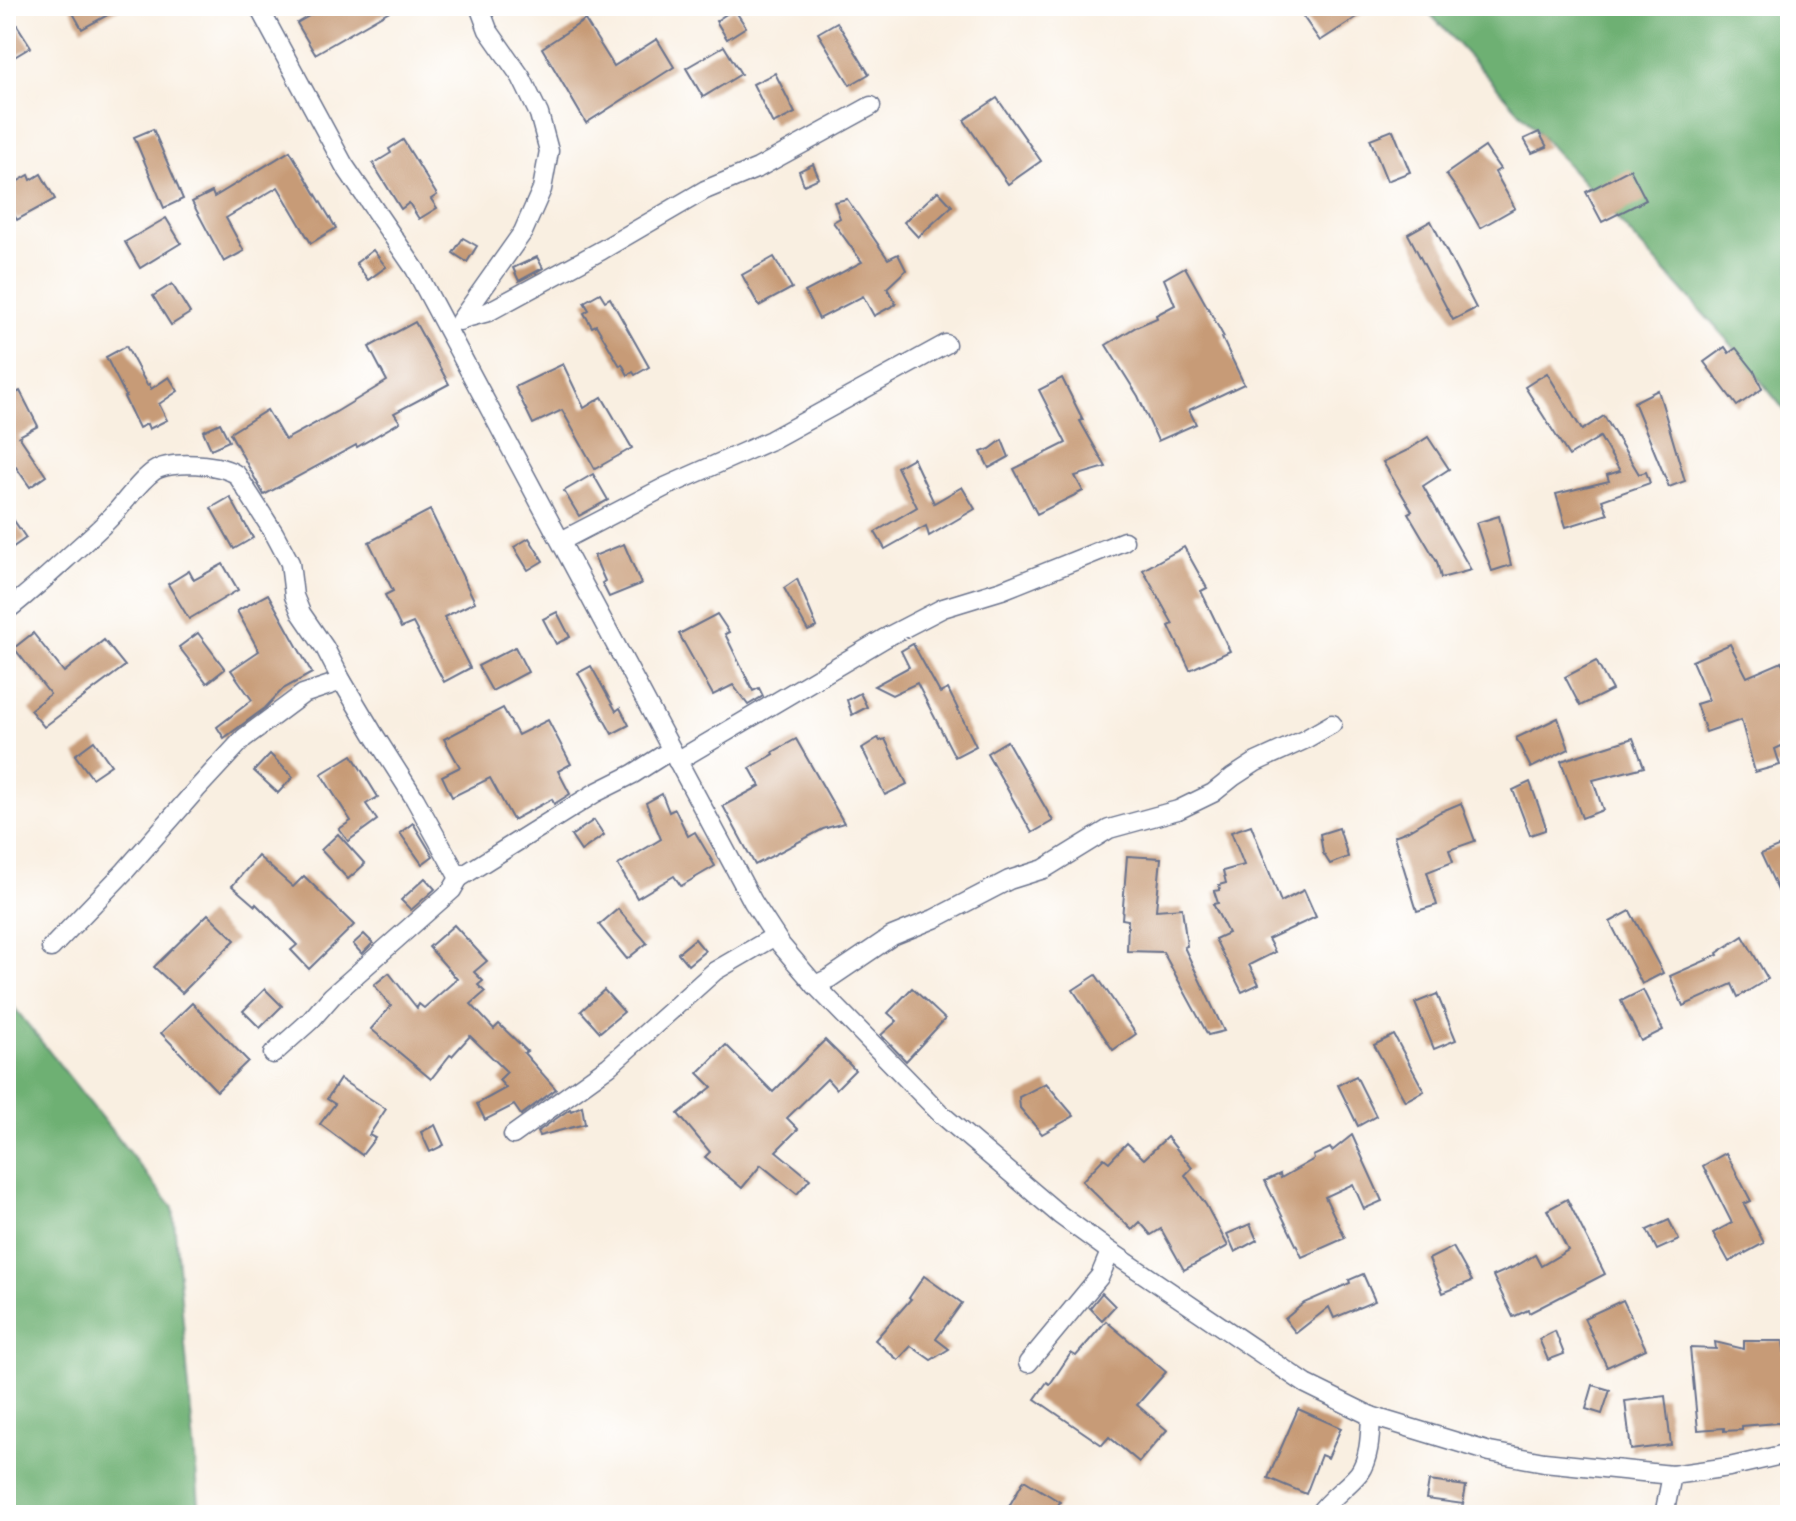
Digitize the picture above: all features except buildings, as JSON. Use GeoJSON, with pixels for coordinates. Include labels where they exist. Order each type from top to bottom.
{"type":"FeatureCollection","features":[{"type":"Feature","properties":{"kind":"street"},"geometry":{"type":"LineString","coordinates":[[258,6],[344,165],[415,269],[753,902],[775,936],[815,985],[941,1114],[1060,1215],[1110,1252],[1306,1384],[1371,1416],[1490,1452],[1544,1462],[1672,1475],[1729,1467],[1790,1453]]}},
{"type":"Feature","properties":{"kind":"street"},"geometry":{"type":"LineString","coordinates":[[449,333],[523,232],[542,189],[549,151],[539,114],[527,89],[488,30],[479,6]]}},
{"type":"Feature","properties":{"kind":"street"},"geometry":{"type":"LineString","coordinates":[[462,319],[488,312],[705,190],[758,168],[871,106]]}},
{"type":"Feature","properties":{"kind":"street"},"geometry":{"type":"LineString","coordinates":[[561,541],[665,487],[771,440],[946,344]]}},
{"type":"Feature","properties":{"kind":"street"},"geometry":{"type":"LineString","coordinates":[[6,611],[38,586],[112,516],[154,471],[167,465],[211,465],[232,471],[274,533],[290,563],[294,596],[301,613],[325,648],[459,878]]}},
{"type":"Feature","properties":{"kind":"street"},"geometry":{"type":"LineString","coordinates":[[273,1054],[332,996],[452,890],[459,878],[595,793],[674,755],[943,608],[1002,590],[1124,541]]}},
{"type":"Feature","properties":{"kind":"street"},"geometry":{"type":"LineString","coordinates":[[51,948],[244,738],[303,694],[342,681]]}},
{"type":"Feature","properties":{"kind":"street"},"geometry":{"type":"LineString","coordinates":[[815,985],[892,936],[934,919],[1009,880],[1044,869],[1109,829],[1178,810],[1213,793],[1256,762],[1332,724]]}},
{"type":"Feature","properties":{"kind":"street"},"geometry":{"type":"LineString","coordinates":[[513,1135],[609,1066],[715,971],[775,936]]}},
{"type":"Feature","properties":{"kind":"street"},"geometry":{"type":"LineString","coordinates":[[1028,1363],[1100,1276],[1110,1252]]}},
{"type":"Feature","properties":{"kind":"street"},"geometry":{"type":"LineString","coordinates":[[1318,1515],[1324,1505],[1358,1474],[1366,1459],[1371,1416]]}},
{"type":"Feature","properties":{"kind":"street"},"geometry":{"type":"LineString","coordinates":[[1664,1515],[1672,1475]]}},
{"type":"Feature","properties":{"kind":"green space"},"geometry":{"type":"Polygon","coordinates":[[[1423,6],[1790,6],[1790,417],[1730,343],[1423,6]]]}},
{"type":"Feature","properties":{"kind":"green space"},"geometry":{"type":"Polygon","coordinates":[[[6,997],[173,1208],[200,1515],[6,1515],[6,997]]]}}]}
